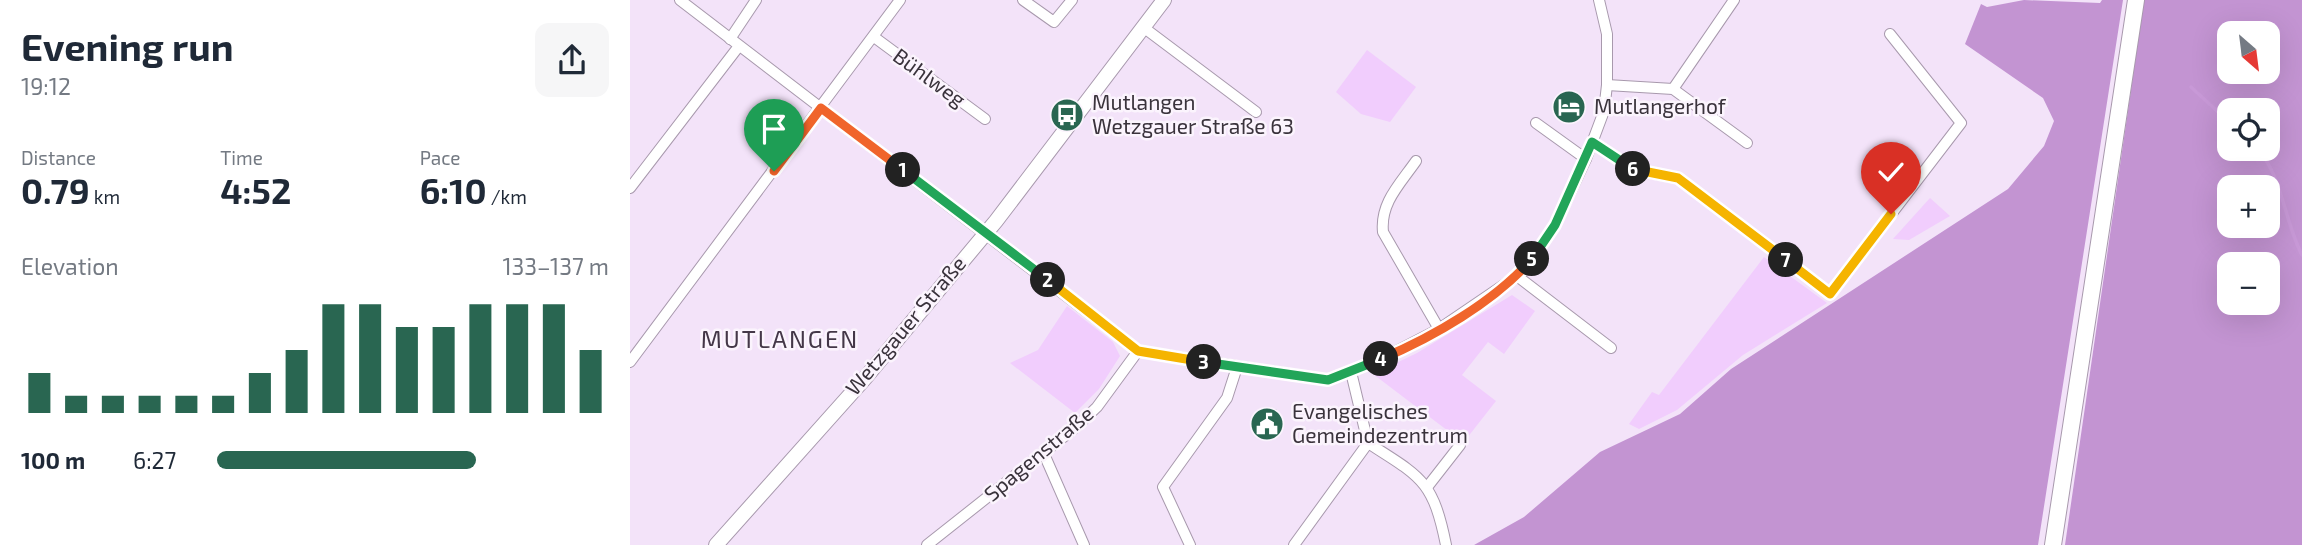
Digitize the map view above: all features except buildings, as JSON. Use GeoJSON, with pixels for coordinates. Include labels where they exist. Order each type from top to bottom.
{"type":"FeatureCollection","features":[{"type":"Feature","properties":{"kind":"main road"},"geometry":{"type":"LineString","coordinates":[[2053,545],[2136,0]]}},
{"type":"Feature","properties":{"kind":"street"},"geometry":{"type":"LineString","coordinates":[[680,0],[1138,351],[1328,380],[1351,372],[1440,328],[1517,276],[1535,256],[1555,225],[1586,159],[1604,111],[1607,34],[1600,0]]}},
{"type":"Feature","properties":{"kind":"street"},"geometry":{"type":"LineString","coordinates":[[630,188],[735,42],[756,0]]}},
{"type":"Feature","properties":{"kind":"street"},"geometry":{"type":"LineString","coordinates":[[630,362],[900,0]]}},
{"type":"Feature","properties":{"kind":"street"},"geometry":{"type":"LineString","coordinates":[[1023,0],[1054,22],[1072,0]]}},
{"type":"Feature","properties":{"kind":"street","name":"Wetzgauer Straße"},"geometry":{"type":"LineString","coordinates":[[716,545],[866,376],[986,232],[1164,0]]}},
{"type":"Feature","properties":{"kind":"street"},"geometry":{"type":"LineString","coordinates":[[1673,89],[1734,0]]}},
{"type":"Feature","properties":{"kind":"street"},"geometry":{"type":"LineString","coordinates":[[1143,27],[1256,112]]}},
{"type":"Feature","properties":{"kind":"street"},"geometry":{"type":"LineString","coordinates":[[1592,142],[1636,170],[1678,178],[1830,294],[1961,123],[1889,33]]}},
{"type":"Feature","properties":{"kind":"street","name":"Bühlweg"},"geometry":{"type":"LineString","coordinates":[[874,37],[985,119]]}},
{"type":"Feature","properties":{"kind":"street"},"geometry":{"type":"LineString","coordinates":[[1607,85],[1673,89],[1747,142]]}},
{"type":"Feature","properties":{"kind":"street"},"geometry":{"type":"LineString","coordinates":[[1536,123],[1586,159]]}},
{"type":"Feature","properties":{"kind":"street"},"geometry":{"type":"LineString","coordinates":[[1416,161],[1388,200],[1381,218],[1383,232],[1440,328]]}},
{"type":"Feature","properties":{"kind":"street"},"geometry":{"type":"LineString","coordinates":[[1517,276],[1611,348]]}},
{"type":"Feature","properties":{"kind":"street","name":"Spagenstraße"},"geometry":{"type":"LineString","coordinates":[[928,545],[1044,454],[1097,407],[1138,351]]}},
{"type":"Feature","properties":{"kind":"street"},"geometry":{"type":"LineString","coordinates":[[1190,545],[1163,486],[1227,398],[1237,368]]}},
{"type":"Feature","properties":{"kind":"street"},"geometry":{"type":"LineString","coordinates":[[1351,372],[1368,443],[1428,486],[1440,516],[1446,545]]}},
{"type":"Feature","properties":{"kind":"street"},"geometry":{"type":"LineString","coordinates":[[1294,545],[1368,443]]}},
{"type":"Feature","properties":{"kind":"street"},"geometry":{"type":"LineString","coordinates":[[1428,486],[1460,445]]}},
{"type":"Feature","properties":{"kind":"street"},"geometry":{"type":"LineString","coordinates":[[1044,454],[1084,545]]}},
{"type":"Feature","properties":{"kind":"shaded area"},"geometry":{"type":"Polygon","coordinates":[[[2024,0],[2100,3],[2102,0],[2123,0],[2038,545],[1474,545],[1524,517],[1600,452],[1680,414],[1731,369],[2008,189],[2044,146],[2054,121],[2043,98],[1965,44],[1981,4],[1987,7],[2024,0]]]}},
{"type":"Feature","properties":{"kind":"shaded area"},"geometry":{"type":"Polygon","coordinates":[[[2144,0],[2302,0],[2302,545],[2065,545],[2144,0]]]}},
{"type":"Feature","properties":{"kind":"shaded area"},"geometry":{"type":"Polygon","coordinates":[[[1367,50],[1416,87],[1390,122],[1361,114],[1336,92],[1367,50]]]}},
{"type":"Feature","properties":{"kind":"shaded area"},"geometry":{"type":"Polygon","coordinates":[[[1930,198],[1950,216],[1909,240],[1893,239],[1930,198]]]}},
{"type":"Feature","properties":{"kind":"shaded area"},"geometry":{"type":"Polygon","coordinates":[[[1764,257],[1827,303],[1743,355],[1677,410],[1639,429],[1629,424],[1652,392],[1659,395],[1764,257]]]}},
{"type":"Feature","properties":{"kind":"shaded area"},"geometry":{"type":"Polygon","coordinates":[[[1512,295],[1535,311],[1504,354],[1488,342],[1462,375],[1496,401],[1467,438],[1460,440],[1373,374],[1417,353],[1512,295]]]}},
{"type":"Feature","properties":{"kind":"shaded area"},"geometry":{"type":"Polygon","coordinates":[[[1067,306],[1113,342],[1120,356],[1099,389],[1075,413],[1010,363],[1038,350],[1067,306]]]}},
{"type":"Feature","properties":{"kind":"waterway"},"geometry":{"type":"LineString","coordinates":[[2191,87],[2217,111]]}},
{"type":"Feature","properties":{"kind":"waterway"},"geometry":{"type":"LineString","coordinates":[[2266,161],[2302,255]]}},
{"type":"Feature","properties":{"kind":"place","name":"Mutlangerhof"},"geometry":{"type":"Point","coordinates":[1569,107]}},
{"type":"Feature","properties":{"kind":"place","name":"Mutlangen Wetzgauer Straße 63"},"geometry":{"type":"Point","coordinates":[1067,115]}},
{"type":"Feature","properties":{"kind":"place","name":"Evangelisches Gemeindezentrum"},"geometry":{"type":"Point","coordinates":[1267,424]}},
{"type":"Feature","properties":{"kind":"district","name":"MUTLANGEN"},"geometry":{"type":"Point","coordinates":[780,340]}},
{"type":"Feature","properties":{"kind":"route"},"geometry":{"type":"LineString","coordinates":[[774,171],[821,108],[1138,351],[1328,380],[1387,356],[1440,328],[1517,276],[1535,256],[1555,225],[1592,142],[1636,170],[1678,178],[1830,294],[1891,214]]}}]}
